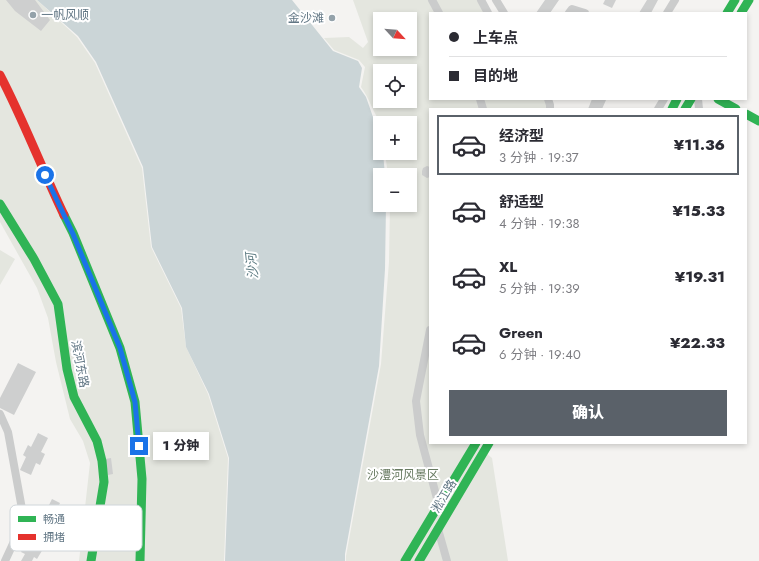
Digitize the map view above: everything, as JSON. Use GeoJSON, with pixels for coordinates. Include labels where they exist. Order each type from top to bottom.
{"type":"FeatureCollection","features":[{"type":"Feature","properties":{"kind":"street"},"geometry":{"type":"LineString","coordinates":[[432,0],[439,12]]}},
{"type":"Feature","properties":{"kind":"street"},"geometry":{"type":"LineString","coordinates":[[482,0],[488,12]]}},
{"type":"Feature","properties":{"kind":"street"},"geometry":{"type":"LineString","coordinates":[[496,0],[503,12]]}},
{"type":"Feature","properties":{"kind":"street"},"geometry":{"type":"LineString","coordinates":[[668,12],[675,0]]}},
{"type":"Feature","properties":{"kind":"street"},"geometry":{"type":"LineString","coordinates":[[728,12],[735,0]]}},
{"type":"Feature","properties":{"kind":"street"},"geometry":{"type":"LineString","coordinates":[[742,12],[749,0]]}},
{"type":"Feature","properties":{"kind":"street"},"geometry":{"type":"LineString","coordinates":[[570,12],[572,9],[582,12]]}},
{"type":"Feature","properties":{"kind":"street"},"geometry":{"type":"LineString","coordinates":[[0,74],[17,108],[50,186],[73,234],[120,348],[135,402],[142,479],[141,505]]}},
{"type":"Feature","properties":{"kind":"street"},"geometry":{"type":"LineString","coordinates":[[720,100],[734,108]]}},
{"type":"Feature","properties":{"kind":"street"},"geometry":{"type":"LineString","coordinates":[[747,115],[759,121]]}},
{"type":"Feature","properties":{"kind":"street","name":"滨河东路"},"geometry":{"type":"LineString","coordinates":[[1,208],[34,260],[58,304],[67,368],[74,397],[97,441],[100,454],[104,482],[100,505]]}},
{"type":"Feature","properties":{"kind":"street"},"geometry":{"type":"LineString","coordinates":[[429,335],[416,401],[420,435],[439,506]]}},
{"type":"Feature","properties":{"kind":"street"},"geometry":{"type":"LineString","coordinates":[[0,414],[8,432],[21,505]]}},
{"type":"Feature","properties":{"kind":"street","name":"淞江路"},"geometry":{"type":"LineString","coordinates":[[405,561],[475,444]]}},
{"type":"Feature","properties":{"kind":"street","name":"淞江路"},"geometry":{"type":"LineString","coordinates":[[419,561],[489,444]]}},
{"type":"Feature","properties":{"kind":"street"},"geometry":{"type":"LineString","coordinates":[[438,529],[447,561]]}},
{"type":"Feature","properties":{"kind":"street"},"geometry":{"type":"LineString","coordinates":[[5,561],[10,550]]}},
{"type":"Feature","properties":{"kind":"street","name":"滨河东路"},"geometry":{"type":"LineString","coordinates":[[91,561],[93,551]]}},
{"type":"Feature","properties":{"kind":"street"},"geometry":{"type":"LineString","coordinates":[[140,551],[140,561]]}},
{"type":"Feature","properties":{"kind":"green space"},"geometry":{"type":"Polygon","coordinates":[[[0,0],[37,0],[77,37],[95,63],[142,168],[151,247],[181,308],[186,347],[208,394],[228,458],[224,561],[79,561],[80,551],[142,551],[142,505],[85,505],[90,463],[83,441],[70,419],[56,362],[48,318],[37,288],[0,222],[0,0]]]}},
{"type":"Feature","properties":{"kind":"green space","name":"沙澧河风景区"},"geometry":{"type":"Polygon","coordinates":[[[353,0],[479,0],[485,12],[429,12],[429,100],[545,100],[547,108],[429,108],[429,444],[475,444],[492,458],[508,561],[346,561],[381,364],[389,262],[390,212],[417,212],[417,168],[387,168],[386,160],[417,160],[417,116],[376,116],[361,87],[365,67],[359,60],[334,50],[324,38],[349,37],[363,48],[368,42],[353,0]]]}},
{"type":"Feature","properties":{"kind":"green space"},"geometry":{"type":"Polygon","coordinates":[[[0,250],[15,259],[0,285],[0,250]]]}},
{"type":"Feature","properties":{"kind":"water","name":"沙河"},"geometry":{"type":"Polygon","coordinates":[[[37,0],[292,0],[333,51],[358,61],[362,68],[359,87],[366,97],[373,117],[373,160],[384,160],[384,168],[373,168],[373,212],[386,212],[385,269],[379,366],[345,554],[345,561],[225,561],[229,458],[209,394],[186,347],[182,308],[152,247],[143,167],[96,62],[78,36],[37,0]]]}},
{"type":"Feature","properties":{"kind":"building","name":"一帆风顺"},"geometry":{"type":"Polygon","coordinates":[[[6,0],[35,0],[50,20],[41,31],[15,11],[6,0]]]}},
{"type":"Feature","properties":{"kind":"building"},"geometry":{"type":"Polygon","coordinates":[[[545,0],[559,0],[551,12],[537,12],[545,0]]]}},
{"type":"Feature","properties":{"kind":"building"},"geometry":{"type":"Polygon","coordinates":[[[605,0],[616,0],[612,8],[603,4],[605,0]]]}},
{"type":"Feature","properties":{"kind":"building"},"geometry":{"type":"Polygon","coordinates":[[[647,0],[658,0],[652,12],[640,12],[647,0]]]}},
{"type":"Feature","properties":{"kind":"building"},"geometry":{"type":"Polygon","coordinates":[[[592,100],[606,100],[602,108],[588,108],[592,100]]]}},
{"type":"Feature","properties":{"kind":"building"},"geometry":{"type":"Polygon","coordinates":[[[429,167],[429,177],[427,178],[422,175],[423,168],[429,167]]]}},
{"type":"Feature","properties":{"kind":"building"},"geometry":{"type":"Polygon","coordinates":[[[18,363],[36,372],[14,415],[0,408],[0,398],[18,363]]]}},
{"type":"Feature","properties":{"kind":"building"},"geometry":{"type":"Polygon","coordinates":[[[38,433],[48,438],[41,452],[45,454],[40,465],[36,463],[31,475],[20,470],[26,457],[23,455],[28,445],[31,447],[38,433]]]}},
{"type":"Feature","properties":{"kind":"building"},"geometry":{"type":"Polygon","coordinates":[[[111,458],[113,474],[108,475],[105,459],[111,458]]]}},
{"type":"Feature","properties":{"kind":"building"},"geometry":{"type":"Polygon","coordinates":[[[52,499],[60,503],[59,505],[49,505],[52,499]]]}},
{"type":"Feature","properties":{"kind":"building"},"geometry":{"type":"Polygon","coordinates":[[[42,551],[37,559],[34,557],[32,561],[21,561],[25,554],[21,552],[42,551]]]}},
{"type":"Feature","properties":{"kind":"traffic: fast"},"geometry":{"type":"LineString","coordinates":[[728,12],[735,0]]}},
{"type":"Feature","properties":{"kind":"traffic: fast"},"geometry":{"type":"LineString","coordinates":[[742,12],[749,0]]}},
{"type":"Feature","properties":{"kind":"traffic: fast"},"geometry":{"type":"LineString","coordinates":[[672,108],[676,100]]}},
{"type":"Feature","properties":{"kind":"traffic: fast"},"geometry":{"type":"LineString","coordinates":[[686,108],[690,100]]}},
{"type":"Feature","properties":{"kind":"traffic: fast"},"geometry":{"type":"LineString","coordinates":[[720,100],[734,108]]}},
{"type":"Feature","properties":{"kind":"traffic: fast"},"geometry":{"type":"LineString","coordinates":[[747,115],[759,121]]}},
{"type":"Feature","properties":{"kind":"traffic: fast"},"geometry":{"type":"LineString","coordinates":[[0,204],[34,259],[58,304],[67,369],[74,397],[97,441],[102,461],[104,482],[100,505]]}},
{"type":"Feature","properties":{"kind":"traffic: fast"},"geometry":{"type":"LineString","coordinates":[[64,215],[73,233],[120,348],[135,402],[142,479],[141,505]]}},
{"type":"Feature","properties":{"kind":"traffic: fast"},"geometry":{"type":"LineString","coordinates":[[405,561],[475,444]]}},
{"type":"Feature","properties":{"kind":"traffic: fast"},"geometry":{"type":"LineString","coordinates":[[419,561],[488,444]]}},
{"type":"Feature","properties":{"kind":"traffic: fast"},"geometry":{"type":"LineString","coordinates":[[91,561],[93,551]]}},
{"type":"Feature","properties":{"kind":"traffic: fast"},"geometry":{"type":"LineString","coordinates":[[140,551],[140,561]]}},
{"type":"Feature","properties":{"kind":"traffic: jam"},"geometry":{"type":"LineString","coordinates":[[0,75],[64,215]]}},
{"type":"Feature","properties":{"kind":"place","name":"一帆风顺"},"geometry":{"type":"Point","coordinates":[33,15]}},
{"type":"Feature","properties":{"kind":"place","name":"金沙滩"},"geometry":{"type":"Point","coordinates":[332,18]}},
{"type":"Feature","properties":{"kind":"route"},"geometry":{"type":"LineString","coordinates":[[45,175],[73,234],[120,348],[135,402],[139,446]]}}]}
